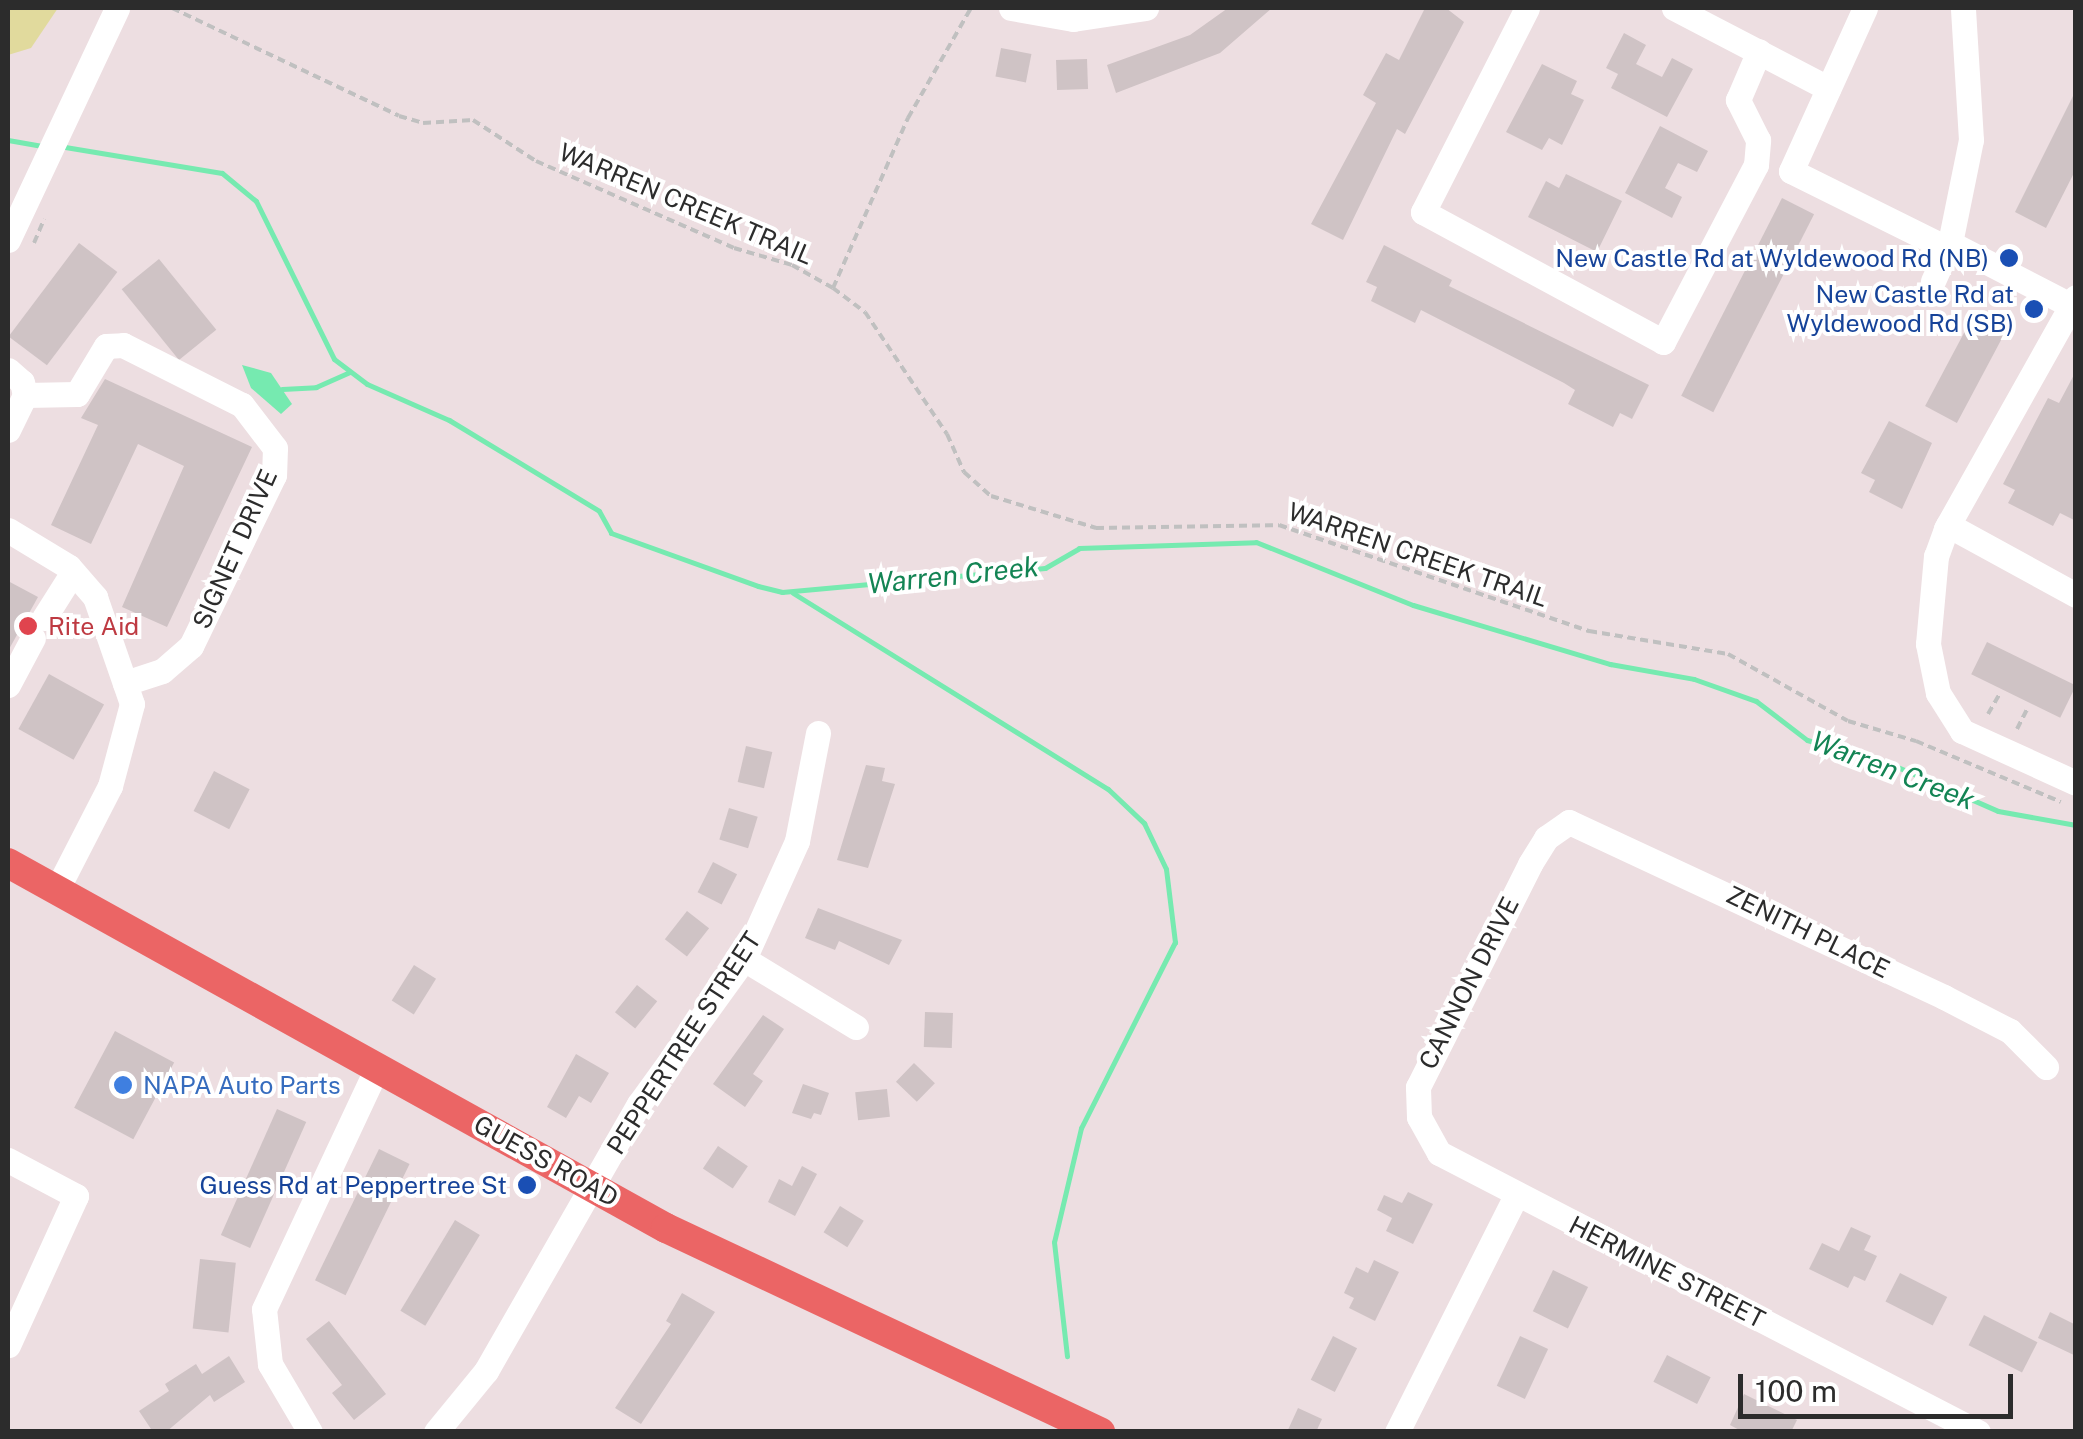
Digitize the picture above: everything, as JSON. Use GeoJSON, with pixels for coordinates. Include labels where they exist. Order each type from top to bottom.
{"type":"FeatureCollection","features":[{"type":"Feature","properties":{"kind":"main road","name":"GUESS ROAD"},"geometry":{"type":"LineString","coordinates":[[8,863],[592,1188],[774,1283],[1100,1432]]}},
{"type":"Feature","properties":{"kind":"street"},"geometry":{"type":"LineString","coordinates":[[8,240],[117,8]]}},
{"type":"Feature","properties":{"kind":"street"},"geometry":{"type":"LineString","coordinates":[[1011,8],[1073,18],[1146,8]]}},
{"type":"Feature","properties":{"kind":"street"},"geometry":{"type":"LineString","coordinates":[[1527,8],[1422,212],[1663,342],[1756,165],[1758,140],[1738,100],[1759,52]]}},
{"type":"Feature","properties":{"kind":"street"},"geometry":{"type":"LineString","coordinates":[[1674,8],[1828,88]]}},
{"type":"Feature","properties":{"kind":"street"},"geometry":{"type":"LineString","coordinates":[[1791,171],[1865,8]]}},
{"type":"Feature","properties":{"kind":"street"},"geometry":{"type":"LineString","coordinates":[[1933,281],[1949,246],[1971,140],[1963,8]]}},
{"type":"Feature","properties":{"kind":"street"},"geometry":{"type":"LineString","coordinates":[[1756,165],[1791,171],[2073,303],[1948,525],[1936,556],[1928,626],[1938,693],[1962,731],[2076,783]]}},
{"type":"Feature","properties":{"kind":"street","name":"SIGNET DRIVE"},"geometry":{"type":"LineString","coordinates":[[25,395],[69,397],[106,346],[123,345],[242,406],[275,448],[274,474],[192,646],[162,671],[125,683]]}},
{"type":"Feature","properties":{"kind":"street"},"geometry":{"type":"LineString","coordinates":[[8,370],[22,382],[25,395],[8,430]]}},
{"type":"Feature","properties":{"kind":"street"},"geometry":{"type":"LineString","coordinates":[[1948,525],[2076,596]]}},
{"type":"Feature","properties":{"kind":"street"},"geometry":{"type":"LineString","coordinates":[[8,530],[73,572],[95,597],[133,713],[124,750],[56,891]]}},
{"type":"Feature","properties":{"kind":"street"},"geometry":{"type":"LineString","coordinates":[[8,685],[73,572]]}},
{"type":"Feature","properties":{"kind":"street","name":"PEPPERTREE STREET"},"geometry":{"type":"LineString","coordinates":[[436,1432],[486,1372],[639,1104],[744,959],[797,842],[818,733]]}},
{"type":"Feature","properties":{"kind":"street","name":"ZENITH PLACE"},"geometry":{"type":"LineString","coordinates":[[1558,828],[1569,822],[1596,830],[1944,997],[2010,1031],[2046,1066]]}},
{"type":"Feature","properties":{"kind":"street","name":"CANNON DRIVE"},"geometry":{"type":"LineString","coordinates":[[1516,1195],[1439,1152],[1418,1117],[1418,1087],[1530,864],[1558,828]]}},
{"type":"Feature","properties":{"kind":"street"},"geometry":{"type":"LineString","coordinates":[[744,959],[856,1027]]}},
{"type":"Feature","properties":{"kind":"street"},"geometry":{"type":"LineString","coordinates":[[310,1432],[270,1364],[264,1309],[378,1066]]}},
{"type":"Feature","properties":{"kind":"street"},"geometry":{"type":"LineString","coordinates":[[8,1160],[76,1196],[8,1345]]}},
{"type":"Feature","properties":{"kind":"street"},"geometry":{"type":"LineString","coordinates":[[1397,1432],[1516,1195]]}},
{"type":"Feature","properties":{"kind":"street","name":"HERMINE STREET"},"geometry":{"type":"LineString","coordinates":[[1516,1195],[1978,1432]]}},
{"type":"Feature","properties":{"kind":"path","name":"WARREN CREEK TRAIL"},"geometry":{"type":"LineString","coordinates":[[172,8],[399,116],[422,123],[472,120],[536,161],[734,248],[792,265],[833,288],[866,312],[948,434],[964,472],[991,496],[1078,526],[1185,530],[1265,522],[1589,631],[1728,654],[1848,721],[2076,805]]}},
{"type":"Feature","properties":{"kind":"path"},"geometry":{"type":"LineString","coordinates":[[833,288],[883,168],[971,8]]}},
{"type":"Feature","properties":{"kind":"path"},"geometry":{"type":"LineString","coordinates":[[1988,714],[2000,693]]}},
{"type":"Feature","properties":{"kind":"path"},"geometry":{"type":"LineString","coordinates":[[2016,729],[2028,707]]}},
{"type":"Feature","properties":{"kind":"shaded area"},"geometry":{"type":"Polygon","coordinates":[[[8,8],[58,8],[31,48],[8,55],[8,8]]]}},
{"type":"Feature","properties":{"kind":"shaded area"},"geometry":{"type":"Polygon","coordinates":[[[242,365],[271,373],[292,404],[281,414],[251,388],[242,365]]]}},
{"type":"Feature","properties":{"kind":"building"},"geometry":{"type":"Polygon","coordinates":[[[1228,8],[1272,8],[1220,53],[1116,93],[1107,65],[1190,35],[1228,8]]]}},
{"type":"Feature","properties":{"kind":"building"},"geometry":{"type":"Polygon","coordinates":[[[1425,8],[1446,8],[1464,22],[1405,134],[1397,129],[1343,240],[1311,224],[1376,103],[1363,95],[1386,53],[1399,60],[1425,8]]]}},
{"type":"Feature","properties":{"kind":"building"},"geometry":{"type":"Polygon","coordinates":[[[1624,33],[1646,45],[1636,64],[1662,77],[1672,58],[1693,69],[1667,117],[1611,88],[1618,74],[1606,68],[1624,33]]]}},
{"type":"Feature","properties":{"kind":"building"},"geometry":{"type":"Polygon","coordinates":[[[1001,48],[1031,54],[1026,82],[995,76],[1001,48]]]}},
{"type":"Feature","properties":{"kind":"building"},"geometry":{"type":"Polygon","coordinates":[[[1087,59],[1088,89],[1057,90],[1056,60],[1087,59]]]}},
{"type":"Feature","properties":{"kind":"building"},"geometry":{"type":"Polygon","coordinates":[[[1542,64],[1577,81],[1571,94],[1584,100],[1562,145],[1549,138],[1542,150],[1506,132],[1542,64]]]}},
{"type":"Feature","properties":{"kind":"building"},"geometry":{"type":"Polygon","coordinates":[[[2076,90],[2076,169],[2046,228],[2015,212],[2076,90]]]}},
{"type":"Feature","properties":{"kind":"building"},"geometry":{"type":"Polygon","coordinates":[[[1660,126],[1708,151],[1697,172],[1678,163],[1665,188],[1682,197],[1672,218],[1625,193],[1660,126]]]}},
{"type":"Feature","properties":{"kind":"building"},"geometry":{"type":"Polygon","coordinates":[[[1566,174],[1622,201],[1597,252],[1528,217],[1546,181],[1559,188],[1566,174]]]}},
{"type":"Feature","properties":{"kind":"building"},"geometry":{"type":"Polygon","coordinates":[[[1782,198],[1814,214],[1713,412],[1681,396],[1782,198]]]}},
{"type":"Feature","properties":{"kind":"building"},"geometry":{"type":"Polygon","coordinates":[[[79,243],[117,272],[47,365],[9,336],[79,243]]]}},
{"type":"Feature","properties":{"kind":"building"},"geometry":{"type":"Polygon","coordinates":[[[1384,245],[1452,280],[1449,286],[1649,385],[1632,419],[1620,413],[1613,427],[1568,404],[1575,390],[1564,383],[1421,310],[1415,323],[1371,301],[1377,287],[1366,282],[1384,245]]]}},
{"type":"Feature","properties":{"kind":"building"},"geometry":{"type":"Polygon","coordinates":[[[159,259],[216,330],[179,360],[122,289],[159,259]]]}},
{"type":"Feature","properties":{"kind":"building"},"geometry":{"type":"Polygon","coordinates":[[[1973,316],[2005,333],[1957,423],[1925,406],[1973,316]]]}},
{"type":"Feature","properties":{"kind":"building"},"geometry":{"type":"Polygon","coordinates":[[[2076,371],[2076,521],[2060,513],[2053,526],[2008,503],[2015,490],[2003,484],[2048,398],[2059,403],[2076,371]]]}},
{"type":"Feature","properties":{"kind":"building"},"geometry":{"type":"Polygon","coordinates":[[[105,379],[252,447],[167,627],[122,607],[184,466],[138,444],[91,544],[51,525],[98,425],[81,418],[105,379]]]}},
{"type":"Feature","properties":{"kind":"building"},"geometry":{"type":"Polygon","coordinates":[[[1889,421],[1932,443],[1902,509],[1869,492],[1875,480],[1861,473],[1889,421]]]}},
{"type":"Feature","properties":{"kind":"building"},"geometry":{"type":"Polygon","coordinates":[[[8,581],[38,597],[8,651],[8,581]]]}},
{"type":"Feature","properties":{"kind":"building"},"geometry":{"type":"Polygon","coordinates":[[[1987,642],[2076,685],[2060,718],[1971,674],[1987,642]]]}},
{"type":"Feature","properties":{"kind":"building"},"geometry":{"type":"Polygon","coordinates":[[[49,674],[104,705],[74,760],[18,729],[49,674]]]}},
{"type":"Feature","properties":{"kind":"building"},"geometry":{"type":"Polygon","coordinates":[[[746,746],[772,752],[764,788],[738,782],[746,746]]]}},
{"type":"Feature","properties":{"kind":"building"},"geometry":{"type":"Polygon","coordinates":[[[866,765],[885,768],[882,781],[895,784],[868,868],[837,860],[866,765]]]}},
{"type":"Feature","properties":{"kind":"building"},"geometry":{"type":"Polygon","coordinates":[[[214,771],[250,789],[229,829],[194,811],[214,771]]]}},
{"type":"Feature","properties":{"kind":"building"},"geometry":{"type":"Polygon","coordinates":[[[729,808],[758,817],[748,848],[719,840],[729,808]]]}},
{"type":"Feature","properties":{"kind":"building"},"geometry":{"type":"Polygon","coordinates":[[[713,862],[737,874],[722,905],[698,892],[713,862]]]}},
{"type":"Feature","properties":{"kind":"building"},"geometry":{"type":"Polygon","coordinates":[[[818,908],[902,940],[889,965],[839,941],[835,950],[805,938],[818,908]]]}},
{"type":"Feature","properties":{"kind":"building"},"geometry":{"type":"Polygon","coordinates":[[[687,911],[709,928],[687,957],[665,939],[687,911]]]}},
{"type":"Feature","properties":{"kind":"building"},"geometry":{"type":"Polygon","coordinates":[[[414,965],[436,979],[414,1014],[392,1001],[414,965]]]}},
{"type":"Feature","properties":{"kind":"building"},"geometry":{"type":"Polygon","coordinates":[[[637,985],[657,1001],[635,1029],[615,1012],[637,985]]]}},
{"type":"Feature","properties":{"kind":"building"},"geometry":{"type":"Polygon","coordinates":[[[925,1012],[953,1013],[952,1048],[924,1047],[925,1012]]]}},
{"type":"Feature","properties":{"kind":"building"},"geometry":{"type":"Polygon","coordinates":[[[763,1015],[784,1029],[753,1074],[763,1081],[745,1107],[713,1084],[763,1015]]]}},
{"type":"Feature","properties":{"kind":"building","name":"NAPA Auto Parts"},"geometry":{"type":"Polygon","coordinates":[[[115,1031],[174,1062],[133,1139],[74,1108],[115,1031]]]}},
{"type":"Feature","properties":{"kind":"building"},"geometry":{"type":"Polygon","coordinates":[[[576,1054],[609,1073],[591,1103],[579,1096],[566,1118],[547,1107],[576,1054]]]}},
{"type":"Feature","properties":{"kind":"building"},"geometry":{"type":"Polygon","coordinates":[[[914,1063],[935,1083],[917,1102],[896,1082],[914,1063]]]}},
{"type":"Feature","properties":{"kind":"building"},"geometry":{"type":"Polygon","coordinates":[[[803,1084],[829,1093],[821,1115],[814,1113],[811,1119],[792,1113],[803,1084]]]}},
{"type":"Feature","properties":{"kind":"building"},"geometry":{"type":"Polygon","coordinates":[[[887,1089],[890,1117],[858,1120],[855,1092],[887,1089]]]}},
{"type":"Feature","properties":{"kind":"building"},"geometry":{"type":"Polygon","coordinates":[[[277,1109],[306,1122],[250,1248],[221,1235],[277,1109]]]}},
{"type":"Feature","properties":{"kind":"building"},"geometry":{"type":"Polygon","coordinates":[[[718,1146],[748,1166],[733,1189],[703,1168],[718,1146]]]}},
{"type":"Feature","properties":{"kind":"building"},"geometry":{"type":"Polygon","coordinates":[[[379,1149],[410,1164],[346,1295],[315,1280],[379,1149]]]}},
{"type":"Feature","properties":{"kind":"building"},"geometry":{"type":"Polygon","coordinates":[[[802,1166],[817,1174],[795,1216],[768,1202],[779,1179],[792,1186],[802,1166]]]}},
{"type":"Feature","properties":{"kind":"building"},"geometry":{"type":"Polygon","coordinates":[[[1408,1192],[1433,1204],[1413,1244],[1386,1231],[1392,1218],[1377,1210],[1384,1195],[1402,1203],[1408,1192]]]}},
{"type":"Feature","properties":{"kind":"building"},"geometry":{"type":"Polygon","coordinates":[[[840,1206],[864,1221],[847,1247],[824,1232],[840,1206]]]}},
{"type":"Feature","properties":{"kind":"building"},"geometry":{"type":"Polygon","coordinates":[[[455,1220],[480,1235],[425,1326],[400,1311],[455,1220]]]}},
{"type":"Feature","properties":{"kind":"building"},"geometry":{"type":"Polygon","coordinates":[[[1851,1227],[1871,1236],[1864,1250],[1877,1256],[1865,1281],[1854,1276],[1848,1288],[1809,1269],[1822,1243],[1839,1251],[1851,1227]]]}},
{"type":"Feature","properties":{"kind":"building"},"geometry":{"type":"Polygon","coordinates":[[[200,1259],[236,1263],[228,1332],[193,1329],[200,1259]]]}},
{"type":"Feature","properties":{"kind":"building"},"geometry":{"type":"Polygon","coordinates":[[[1374,1260],[1399,1272],[1375,1321],[1349,1308],[1354,1298],[1344,1293],[1356,1267],[1368,1273],[1374,1260]]]}},
{"type":"Feature","properties":{"kind":"building"},"geometry":{"type":"Polygon","coordinates":[[[1553,1270],[1588,1287],[1568,1328],[1533,1311],[1553,1270]]]}},
{"type":"Feature","properties":{"kind":"building"},"geometry":{"type":"Polygon","coordinates":[[[1900,1273],[1947,1297],[1933,1326],[1885,1302],[1900,1273]]]}},
{"type":"Feature","properties":{"kind":"building"},"geometry":{"type":"Polygon","coordinates":[[[682,1293],[715,1312],[641,1424],[615,1408],[671,1324],[666,1321],[682,1293]]]}},
{"type":"Feature","properties":{"kind":"building"},"geometry":{"type":"Polygon","coordinates":[[[2050,1312],[2076,1325],[2076,1356],[2038,1338],[2050,1312]]]}},
{"type":"Feature","properties":{"kind":"building"},"geometry":{"type":"Polygon","coordinates":[[[1984,1315],[2037,1342],[2022,1373],[1969,1345],[1984,1315]]]}},
{"type":"Feature","properties":{"kind":"building"},"geometry":{"type":"Polygon","coordinates":[[[329,1321],[386,1394],[354,1420],[332,1393],[342,1385],[306,1339],[329,1321]]]}},
{"type":"Feature","properties":{"kind":"building"},"geometry":{"type":"Polygon","coordinates":[[[1333,1336],[1357,1348],[1335,1392],[1311,1380],[1333,1336]]]}},
{"type":"Feature","properties":{"kind":"building"},"geometry":{"type":"Polygon","coordinates":[[[1520,1336],[1548,1349],[1525,1399],[1497,1386],[1520,1336]]]}},
{"type":"Feature","properties":{"kind":"building"},"geometry":{"type":"Polygon","coordinates":[[[1667,1355],[1711,1377],[1697,1404],[1653,1382],[1667,1355]]]}},
{"type":"Feature","properties":{"kind":"building"},"geometry":{"type":"Polygon","coordinates":[[[229,1356],[245,1382],[214,1402],[210,1395],[166,1432],[153,1432],[139,1411],[169,1391],[165,1384],[196,1364],[202,1374],[229,1356]]]}},
{"type":"Feature","properties":{"kind":"building"},"geometry":{"type":"Polygon","coordinates":[[[1744,1394],[1797,1420],[1791,1432],[1743,1432],[1730,1425],[1744,1394]]]}},
{"type":"Feature","properties":{"kind":"building"},"geometry":{"type":"Polygon","coordinates":[[[1298,1408],[1322,1419],[1316,1432],[1287,1432],[1298,1408]]]}},
{"type":"Feature","properties":{"kind":"waterway","name":"Warren Creek"},"geometry":{"type":"LineString","coordinates":[[8,140],[43,146]]}},
{"type":"Feature","properties":{"kind":"waterway","name":"Warren Creek"},"geometry":{"type":"LineString","coordinates":[[59,146],[222,173],[256,201],[334,359],[367,384],[449,420],[599,511],[611,533],[758,586],[782,592],[1045,568],[1079,548],[1256,542],[1413,605],[1610,664],[1694,679],[1756,701],[1807,740],[1886,762],[1998,811],[2076,825]]}},
{"type":"Feature","properties":{"kind":"waterway"},"geometry":{"type":"LineString","coordinates":[[282,389],[316,387],[350,372]]}},
{"type":"Feature","properties":{"kind":"waterway"},"geometry":{"type":"LineString","coordinates":[[793,593],[1108,789],[1144,823],[1166,869],[1175,942],[1081,1128],[1054,1242],[1067,1356]]}},
{"type":"Feature","properties":{"kind":"place","name":"New Castle Rd at Wyldewood Rd (NB)"},"geometry":{"type":"Point","coordinates":[2009,258]}},
{"type":"Feature","properties":{"kind":"place","name":"New Castle Rd at Wyldewood Rd (SB)"},"geometry":{"type":"Point","coordinates":[2034,309]}},
{"type":"Feature","properties":{"kind":"place","name":"Rite Aid"},"geometry":{"type":"Point","coordinates":[28,626]}},
{"type":"Feature","properties":{"kind":"place","name":"NAPA Auto Parts"},"geometry":{"type":"Point","coordinates":[123,1085]}},
{"type":"Feature","properties":{"kind":"place","name":"Guess Rd at Peppertree St"},"geometry":{"type":"Point","coordinates":[527,1185]}}]}
